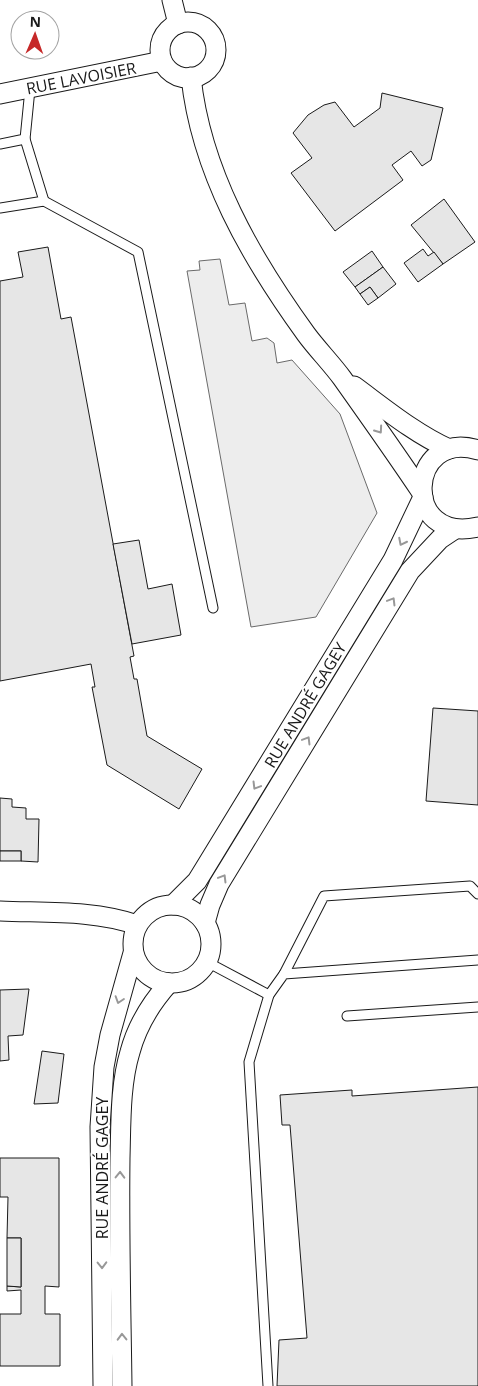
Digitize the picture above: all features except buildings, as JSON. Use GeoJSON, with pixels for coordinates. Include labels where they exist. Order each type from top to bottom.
{"type":"FeatureCollection","features":[{"type":"Feature","properties":{"kind":"street"},"geometry":{"type":"LineString","coordinates":[[172,0],[178,24]]}},
{"type":"Feature","properties":{"kind":"street"},"geometry":{"type":"LineString","coordinates":[[196,23],[211,34],[215,43],[213,61],[208,69],[200,75],[191,77],[174,74],[167,69],[162,61],[160,44],[170,28],[178,24],[196,23]]}},
{"type":"Feature","properties":{"kind":"street","name":"RUE LAVOISIER"},"geometry":{"type":"LineString","coordinates":[[0,94],[162,61]]}},
{"type":"Feature","properties":{"kind":"street"},"geometry":{"type":"LineString","coordinates":[[191,77],[199,125],[207,152],[226,199],[249,247],[277,293],[307,336],[340,376],[422,495],[427,509],[434,518],[455,528],[467,529],[478,527]]}},
{"type":"Feature","properties":{"kind":"street"},"geometry":{"type":"LineString","coordinates":[[340,376],[430,441],[449,449],[459,447],[478,450]]}},
{"type":"Feature","properties":{"kind":"street","name":"RUE ANDRÉ GAGEY"},"geometry":{"type":"LineString","coordinates":[[173,905],[197,881],[393,560],[422,495],[422,482],[425,472],[439,454],[449,449]]}},
{"type":"Feature","properties":{"kind":"street","name":"RUE ANDRÉ GAGEY"},"geometry":{"type":"LineString","coordinates":[[205,923],[219,884],[410,571],[440,539],[455,528]]}},
{"type":"Feature","properties":{"kind":"street"},"geometry":{"type":"LineString","coordinates":[[173,905],[192,910],[205,923],[211,942],[210,952],[207,962],[191,978],[169,983],[157,980],[146,974],[138,965],[133,953],[132,944],[137,926],[143,917],[152,910],[162,906],[173,905]]}},
{"type":"Feature","properties":{"kind":"street"},"geometry":{"type":"LineString","coordinates":[[0,911],[102,917],[124,921],[137,926]]}},
{"type":"Feature","properties":{"kind":"street","name":"RUE ANDRÉ GAGEY"},"geometry":{"type":"LineString","coordinates":[[103,1386],[100,1137],[104,1067],[110,1035],[133,953]]}},
{"type":"Feature","properties":{"kind":"street","name":"RUE ANDRÉ GAGEY"},"geometry":{"type":"LineString","coordinates":[[122,1386],[120,1182],[125,1071],[130,1051],[145,1015],[157,996],[169,983]]}},
{"type":"Feature","properties":{"kind":"lane"},"geometry":{"type":"LineString","coordinates":[[30,89],[26,139],[44,201]]}},
{"type":"Feature","properties":{"kind":"lane"},"geometry":{"type":"LineString","coordinates":[[0,144],[26,139]]}},
{"type":"Feature","properties":{"kind":"lane"},"geometry":{"type":"LineString","coordinates":[[0,208],[44,201],[138,252],[213,608]]}},
{"type":"Feature","properties":{"kind":"lane"},"geometry":{"type":"LineString","coordinates":[[268,1386],[249,1062],[269,995],[284,974],[324,896],[470,886],[478,894]]}},
{"type":"Feature","properties":{"kind":"lane"},"geometry":{"type":"LineString","coordinates":[[284,974],[478,960]]}},
{"type":"Feature","properties":{"kind":"lane"},"geometry":{"type":"LineString","coordinates":[[207,962],[269,995]]}},
{"type":"Feature","properties":{"kind":"lane"},"geometry":{"type":"LineString","coordinates":[[347,1016],[478,1007]]}},
{"type":"Feature","properties":{"kind":"shaded area"},"geometry":{"type":"Polygon","coordinates":[[[220,259],[229,305],[245,303],[252,341],[267,338],[274,343],[277,363],[292,360],[340,414],[377,513],[316,617],[251,627],[187,271],[200,270],[199,261],[220,259]]]}}]}
